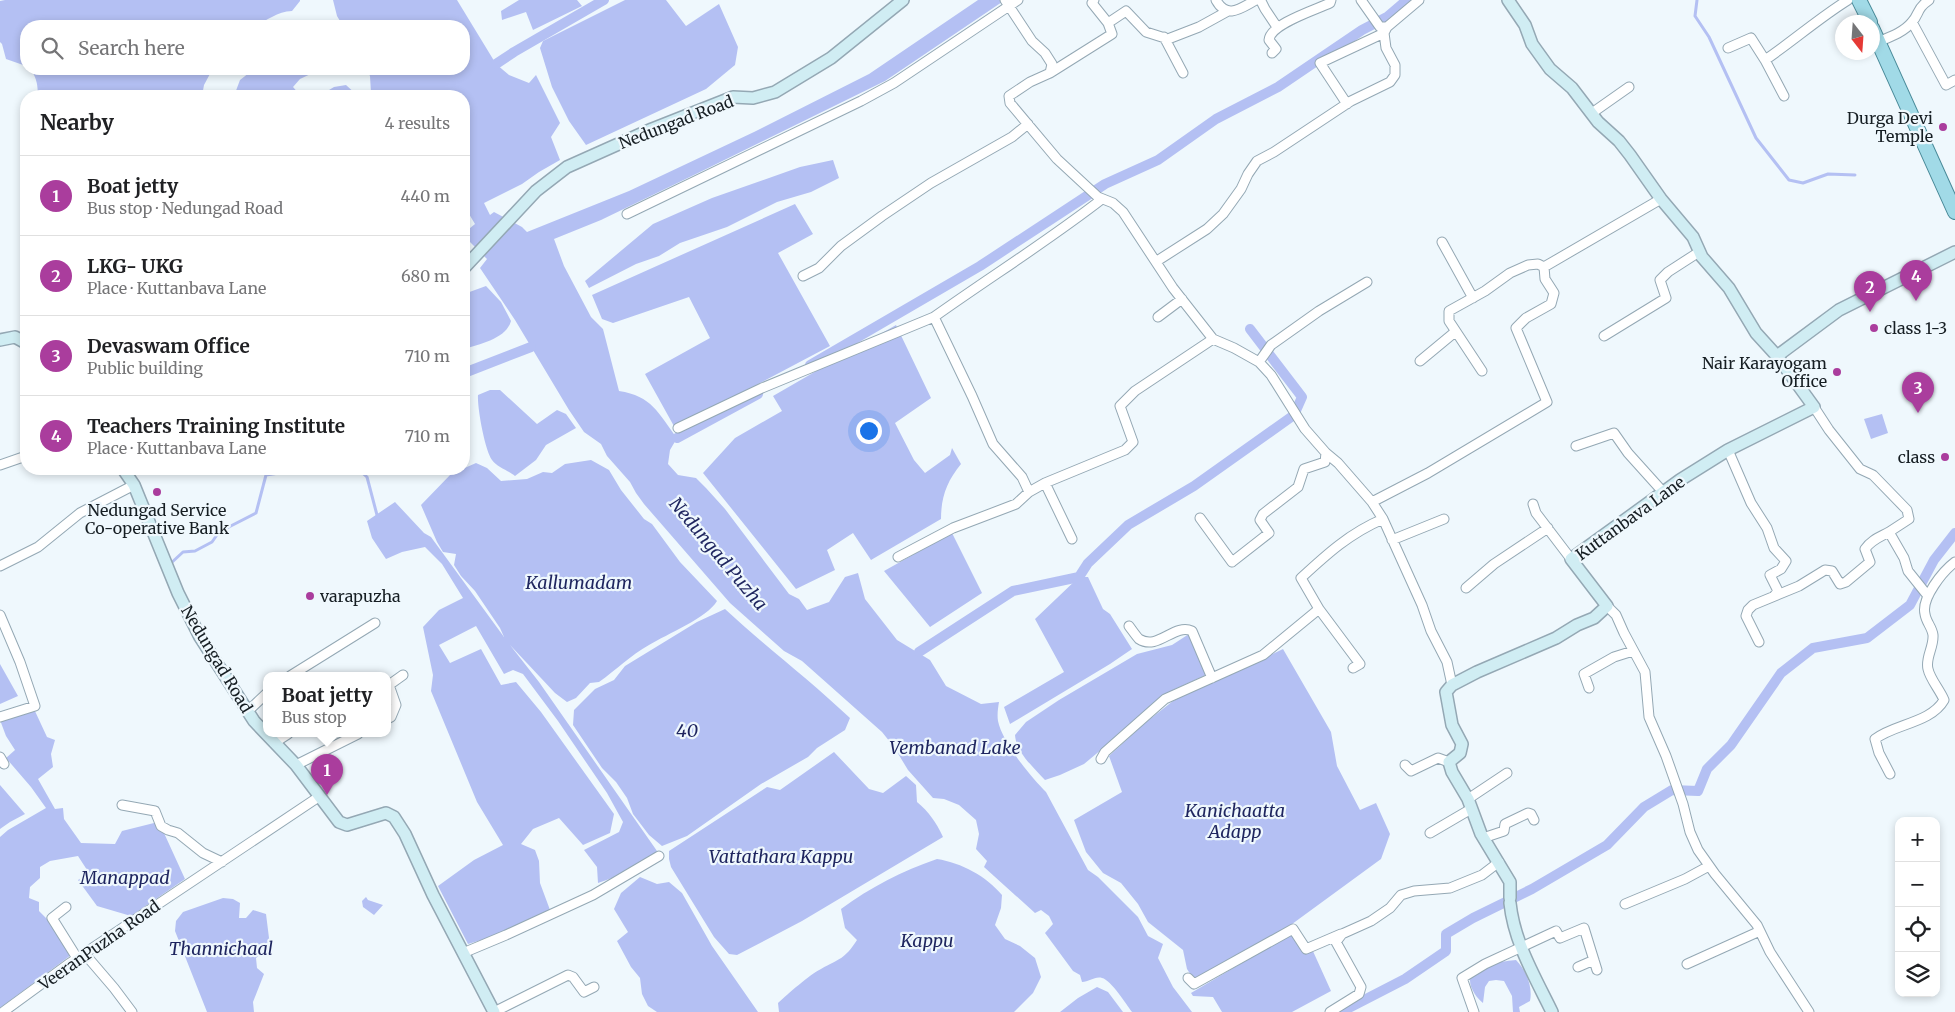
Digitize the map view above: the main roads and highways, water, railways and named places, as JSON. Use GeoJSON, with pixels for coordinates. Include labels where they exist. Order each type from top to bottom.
{"type":"FeatureCollection","features":[{"type":"Feature","properties":{"kind":"main road"},"geometry":{"type":"LineString","coordinates":[[1859,0],[1866,15]]}},
{"type":"Feature","properties":{"kind":"main road"},"geometry":{"type":"LineString","coordinates":[[1880,42],[1955,212]]}},
{"type":"Feature","properties":{"kind":"water"},"geometry":{"type":"Polygon","coordinates":[[[300,0],[292,11],[281,13],[265,20],[20,20],[20,64],[6,59],[0,42],[0,1],[300,0]]]}},
{"type":"Feature","properties":{"kind":"water","name":"Vembanad Lake"},"geometry":{"type":"Polygon","coordinates":[[[333,0],[457,0],[469,20],[339,20],[333,0]]]}},
{"type":"Feature","properties":{"kind":"water"},"geometry":{"type":"Polygon","coordinates":[[[519,0],[577,0],[582,6],[533,30],[526,12],[502,20],[501,11],[519,0]]]}},
{"type":"Feature","properties":{"kind":"water"},"geometry":{"type":"Polygon","coordinates":[[[625,0],[666,0],[686,26],[719,4],[738,47],[735,65],[706,89],[586,145],[569,121],[552,87],[540,48],[543,41],[625,0]]]}},
{"type":"Feature","properties":{"kind":"water","name":"Vembanad Lake"},"geometry":{"type":"Polygon","coordinates":[[[978,0],[1005,0],[885,81],[601,220],[554,239],[564,266],[591,317],[603,329],[619,391],[630,393],[647,401],[659,413],[677,438],[670,450],[668,464],[678,475],[696,478],[706,488],[725,509],[789,594],[799,599],[807,610],[829,602],[845,577],[858,573],[865,599],[897,640],[930,660],[946,686],[981,704],[999,702],[998,721],[1011,749],[1046,792],[1088,870],[1098,877],[1138,917],[1148,936],[1163,944],[1158,958],[1173,987],[1192,1012],[1132,1012],[1106,980],[1097,978],[1082,982],[1080,975],[1073,971],[1045,933],[1053,924],[1049,916],[1041,910],[1035,913],[984,867],[987,861],[976,849],[979,834],[976,820],[959,805],[944,799],[933,798],[908,770],[882,732],[802,661],[784,651],[730,603],[644,504],[630,482],[607,456],[601,444],[584,432],[515,320],[480,268],[487,259],[470,242],[470,228],[475,224],[470,216],[470,90],[371,90],[370,76],[470,75],[470,21],[496,64],[509,75],[529,83],[536,75],[560,123],[551,137],[560,160],[522,184],[484,203],[490,215],[494,212],[522,227],[527,232],[629,191],[754,132],[869,74],[978,0]]]}},
{"type":"Feature","properties":{"kind":"water"},"geometry":{"type":"Polygon","coordinates":[[[209,75],[203,90],[38,90],[34,76],[209,75]]]}},
{"type":"Feature","properties":{"kind":"water"},"geometry":{"type":"Polygon","coordinates":[[[246,75],[308,75],[300,79],[293,87],[296,90],[236,90],[240,80],[246,75]]]}},
{"type":"Feature","properties":{"kind":"water"},"geometry":{"type":"Polygon","coordinates":[[[346,85],[351,90],[329,90],[346,85]]]}},
{"type":"Feature","properties":{"kind":"water"},"geometry":{"type":"Polygon","coordinates":[[[833,160],[839,178],[811,192],[777,202],[727,227],[680,243],[659,256],[636,264],[589,288],[585,281],[653,224],[712,198],[800,167],[833,160]]]}},
{"type":"Feature","properties":{"kind":"water"},"geometry":{"type":"Polygon","coordinates":[[[795,204],[813,234],[778,253],[830,346],[675,428],[645,374],[710,338],[689,297],[613,323],[602,319],[592,295],[795,204]]]}},
{"type":"Feature","properties":{"kind":"water"},"geometry":{"type":"Polygon","coordinates":[[[486,286],[501,302],[511,321],[504,332],[492,340],[470,347],[470,292],[486,286]]]}},
{"type":"Feature","properties":{"kind":"water"},"geometry":{"type":"Polygon","coordinates":[[[896,325],[931,398],[895,423],[914,460],[925,473],[950,455],[952,448],[961,464],[946,490],[942,504],[941,519],[871,560],[853,533],[827,550],[835,570],[796,589],[703,473],[735,438],[782,411],[773,396],[896,325]]]}},
{"type":"Feature","properties":{"kind":"water"},"geometry":{"type":"Polygon","coordinates":[[[490,390],[500,390],[537,424],[557,410],[566,414],[576,428],[546,445],[536,460],[515,476],[492,460],[484,439],[478,395],[490,390]]]}},
{"type":"Feature","properties":{"kind":"water"},"geometry":{"type":"Polygon","coordinates":[[[1882,414],[1888,433],[1871,439],[1864,419],[1882,414]]]}},
{"type":"Feature","properties":{"kind":"water","name":"Kallumadam"},"geometry":{"type":"Polygon","coordinates":[[[591,460],[609,470],[621,490],[644,519],[652,524],[680,562],[717,601],[705,614],[642,649],[599,682],[590,683],[576,698],[567,702],[555,693],[510,645],[539,682],[657,851],[630,870],[598,883],[597,867],[584,850],[619,832],[623,822],[607,793],[523,674],[513,670],[504,674],[476,626],[439,645],[450,663],[481,649],[501,685],[516,682],[541,712],[614,814],[610,833],[583,845],[559,818],[533,829],[521,844],[535,850],[539,861],[540,883],[550,910],[491,937],[468,944],[438,886],[474,860],[503,845],[477,802],[431,691],[433,675],[423,627],[439,610],[463,598],[442,564],[425,547],[402,552],[386,559],[372,538],[367,521],[395,502],[424,533],[431,537],[504,637],[475,591],[454,565],[456,554],[443,552],[421,505],[450,475],[470,475],[470,466],[476,463],[487,468],[501,481],[527,479],[543,472],[552,473],[565,464],[591,460]]]}},
{"type":"Feature","properties":{"kind":"water"},"geometry":{"type":"Polygon","coordinates":[[[952,533],[982,593],[930,627],[884,571],[952,533]]]}},
{"type":"Feature","properties":{"kind":"water"},"geometry":{"type":"Polygon","coordinates":[[[1079,577],[1088,577],[1103,609],[1110,614],[1132,649],[1010,724],[1004,707],[1064,672],[1035,619],[1079,577]]]}},
{"type":"Feature","properties":{"kind":"water","name":"40"},"geometry":{"type":"Polygon","coordinates":[[[725,609],[850,718],[845,730],[817,748],[808,757],[761,784],[687,836],[662,846],[649,835],[633,814],[627,798],[616,782],[602,768],[573,725],[574,710],[595,689],[614,680],[625,666],[697,622],[725,609]]]}},
{"type":"Feature","properties":{"kind":"water"},"geometry":{"type":"Polygon","coordinates":[[[1189,634],[1208,674],[1173,690],[1084,764],[1045,780],[1026,759],[1019,748],[1015,735],[1026,722],[1059,700],[1137,654],[1172,645],[1189,634]]]}},
{"type":"Feature","properties":{"kind":"water","name":"Kanichaatta Adapp"},"geometry":{"type":"Polygon","coordinates":[[[1283,649],[1331,732],[1337,766],[1360,810],[1376,803],[1390,834],[1381,859],[1288,927],[1194,980],[1187,969],[1183,950],[1148,922],[1138,904],[1121,883],[1103,873],[1086,852],[1074,820],[1122,792],[1109,756],[1145,723],[1173,701],[1283,649]]]}},
{"type":"Feature","properties":{"kind":"water"},"geometry":{"type":"Polygon","coordinates":[[[0,664],[18,696],[0,704],[0,664]]]}},
{"type":"Feature","properties":{"kind":"water","name":"Manappad"},"geometry":{"type":"Polygon","coordinates":[[[34,709],[47,737],[55,740],[51,754],[53,767],[38,779],[55,809],[63,808],[64,819],[81,843],[115,844],[122,831],[158,822],[185,879],[131,916],[97,906],[78,880],[89,873],[78,856],[50,861],[40,867],[40,878],[30,887],[29,898],[39,902],[39,911],[49,921],[71,955],[0,1008],[0,837],[8,830],[46,808],[6,758],[15,750],[6,736],[0,720],[34,709]]]}},
{"type":"Feature","properties":{"kind":"water","name":"Vattathara Kappu"},"geometry":{"type":"Polygon","coordinates":[[[834,752],[869,789],[883,793],[906,776],[916,785],[917,802],[932,818],[943,837],[802,921],[737,955],[729,954],[714,937],[671,867],[669,851],[767,787],[780,790],[834,752]]]}},
{"type":"Feature","properties":{"kind":"water"},"geometry":{"type":"Polygon","coordinates":[[[0,785],[25,814],[0,829],[0,785]]]}},
{"type":"Feature","properties":{"kind":"water","name":"Kappu"},"geometry":{"type":"Polygon","coordinates":[[[937,859],[973,871],[996,888],[1002,895],[1001,908],[995,925],[1005,939],[1020,946],[1035,958],[1041,977],[1033,993],[1014,1012],[779,1012],[778,1003],[811,976],[845,955],[857,940],[845,928],[841,909],[887,880],[937,859]]]}},
{"type":"Feature","properties":{"kind":"water"},"geometry":{"type":"Polygon","coordinates":[[[640,877],[657,884],[669,882],[682,893],[712,946],[758,1012],[657,1012],[648,1006],[642,994],[640,978],[631,967],[617,941],[628,932],[614,909],[621,893],[640,877]]]}},
{"type":"Feature","properties":{"kind":"water"},"geometry":{"type":"Polygon","coordinates":[[[366,897],[368,900],[383,905],[374,915],[363,907],[362,901],[366,897]]]}},
{"type":"Feature","properties":{"kind":"water","name":"Thannichaal"},"geometry":{"type":"Polygon","coordinates":[[[223,898],[233,899],[240,903],[239,918],[246,918],[253,910],[266,914],[270,946],[256,958],[257,968],[264,974],[253,1002],[254,1012],[207,1012],[175,931],[176,921],[183,912],[223,898]]]}},
{"type":"Feature","properties":{"kind":"water"},"geometry":{"type":"Polygon","coordinates":[[[1293,933],[1312,949],[1331,991],[1292,1012],[1222,1012],[1213,997],[1193,996],[1191,993],[1293,933]]]}},
{"type":"Feature","properties":{"kind":"water"},"geometry":{"type":"Polygon","coordinates":[[[1516,960],[1528,979],[1530,1001],[1519,1007],[1520,1012],[1513,1012],[1512,996],[1504,981],[1496,980],[1489,981],[1485,987],[1483,1003],[1477,997],[1470,984],[1471,975],[1478,969],[1488,965],[1516,960]]]}},
{"type":"Feature","properties":{"kind":"water"},"geometry":{"type":"Polygon","coordinates":[[[1097,987],[1108,992],[1123,1012],[1060,1012],[1078,998],[1097,987]]]}},
{"type":"Feature","properties":{"kind":"waterway"},"geometry":{"type":"LineString","coordinates":[[496,64],[604,0]]}},
{"type":"Feature","properties":{"kind":"waterway"},"geometry":{"type":"LineString","coordinates":[[810,365],[980,266],[1105,184],[1158,160],[1216,119],[1278,87],[1362,30],[1387,17],[1407,0]]}},
{"type":"Feature","properties":{"kind":"waterway"},"geometry":{"type":"LineString","coordinates":[[1697,0],[1695,16],[1709,37],[1756,138],[1789,180],[1803,183],[1828,174],[1855,175]]}},
{"type":"Feature","properties":{"kind":"waterway"},"geometry":{"type":"LineString","coordinates":[[919,652],[1013,591],[1079,577],[1088,563],[1128,525],[1194,486],[1294,415],[1302,397],[1250,329]]}},
{"type":"Feature","properties":{"kind":"waterway"},"geometry":{"type":"LineString","coordinates":[[470,371],[531,347]]}},
{"type":"Feature","properties":{"kind":"waterway"},"geometry":{"type":"LineString","coordinates":[[677,438],[758,394]]}},
{"type":"Feature","properties":{"kind":"waterway"},"geometry":{"type":"LineString","coordinates":[[169,565],[183,552],[195,551],[212,542],[219,532],[256,513],[266,475]]}},
{"type":"Feature","properties":{"kind":"waterway"},"geometry":{"type":"LineString","coordinates":[[365,475],[367,477],[377,515]]}},
{"type":"Feature","properties":{"kind":"waterway"},"geometry":{"type":"LineString","coordinates":[[1341,1012],[1405,979],[1446,951],[1446,934],[1473,918],[1532,889],[1607,845],[1644,807],[1672,790],[1698,791],[1707,769],[1731,745],[1781,673],[1813,648],[1867,638],[1910,605],[1934,560],[1955,533]]}},
{"type":"Feature","properties":{"kind":"place","name":"Durga Devi Temple"},"geometry":{"type":"Point","coordinates":[1943,127]}},
{"type":"Feature","properties":{"kind":"place","name":"Teachers Training Institute"},"geometry":{"type":"Point","coordinates":[1916,301]}},
{"type":"Feature","properties":{"kind":"place","name":"LKG- UKG"},"geometry":{"type":"Point","coordinates":[1870,312]}},
{"type":"Feature","properties":{"kind":"place","name":"class 1-3"},"geometry":{"type":"Point","coordinates":[1874,328]}},
{"type":"Feature","properties":{"kind":"place","name":"Nair Karayogam Office"},"geometry":{"type":"Point","coordinates":[1837,372]}},
{"type":"Feature","properties":{"kind":"place","name":"Devaswam Office"},"geometry":{"type":"Point","coordinates":[1918,413]}},
{"type":"Feature","properties":{"kind":"place","name":"class"},"geometry":{"type":"Point","coordinates":[1945,457]}},
{"type":"Feature","properties":{"kind":"place","name":"Nedungad Service Co-operative Bank"},"geometry":{"type":"Point","coordinates":[157,492]}},
{"type":"Feature","properties":{"kind":"place","name":"varapuzha"},"geometry":{"type":"Point","coordinates":[310,596]}},
{"type":"Feature","properties":{"kind":"place","name":"Boat jetty"},"geometry":{"type":"Point","coordinates":[327,795]}},
{"type":"Feature","properties":{"kind":"water label","name":"Nedungad Puzha"},"geometry":{"type":"Point","coordinates":[718,554]}}]}
